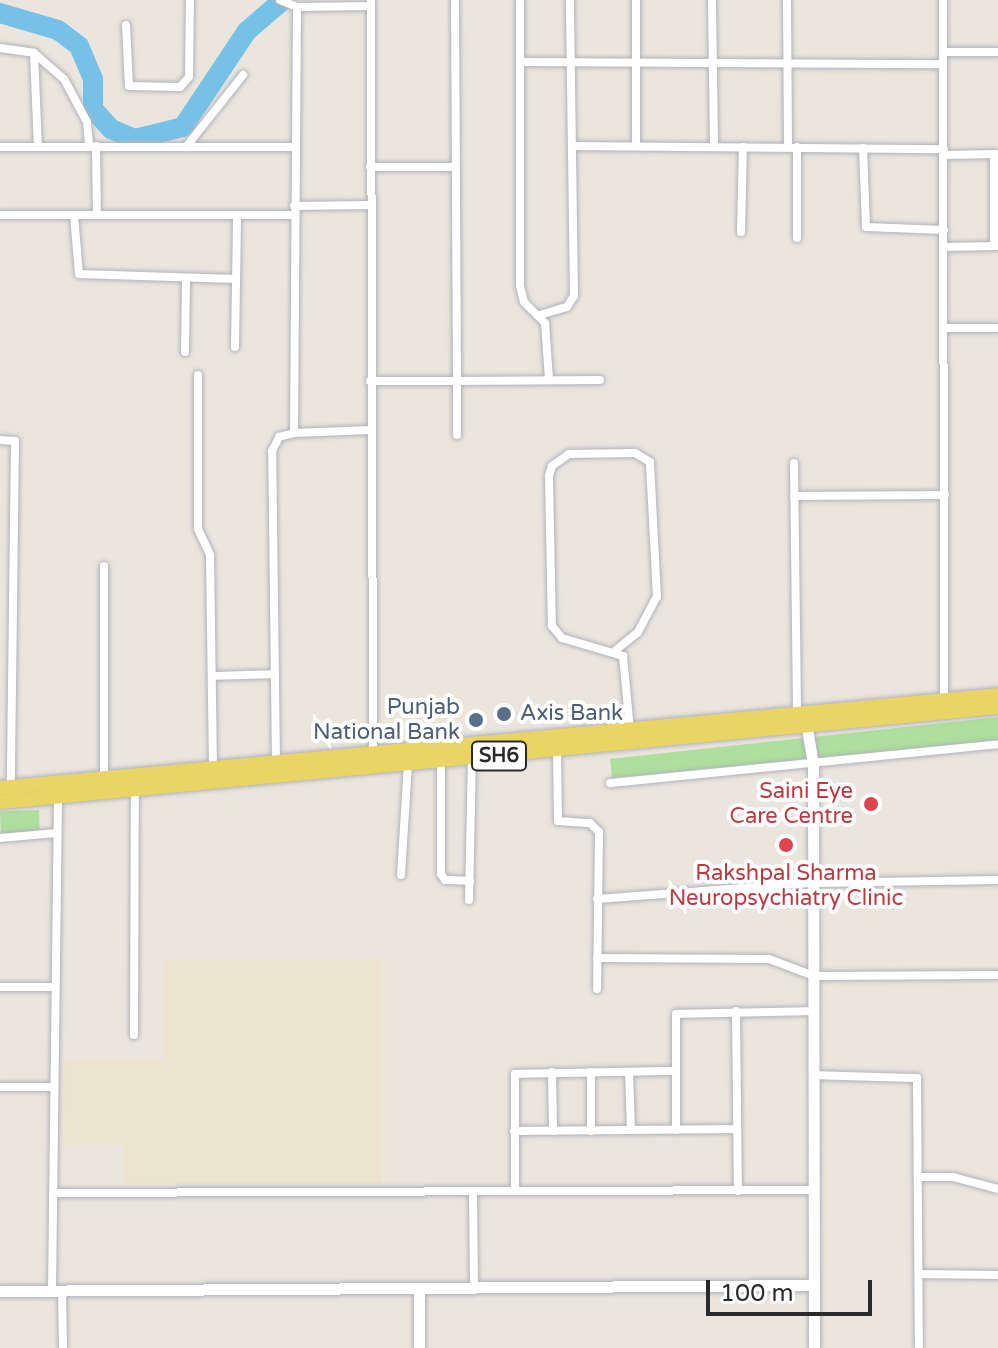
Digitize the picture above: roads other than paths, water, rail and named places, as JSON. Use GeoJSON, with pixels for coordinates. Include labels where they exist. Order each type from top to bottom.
{"type":"FeatureCollection","features":[{"type":"Feature","properties":{"kind":"main road","name":"SH6"},"geometry":{"type":"LineString","coordinates":[[6,787],[58,790],[441,762],[557,750],[944,699],[998,695]]}},
{"type":"Feature","properties":{"kind":"main road","name":"SH6"},"geometry":{"type":"LineString","coordinates":[[0,802],[104,780],[135,783],[213,770],[630,730],[998,707]]}},
{"type":"Feature","properties":{"kind":"street"},"geometry":{"type":"LineString","coordinates":[[126,25],[129,86],[180,87],[189,77],[190,0]]}},
{"type":"Feature","properties":{"kind":"street"},"geometry":{"type":"LineString","coordinates":[[455,0],[457,435]]}},
{"type":"Feature","properties":{"kind":"street"},"geometry":{"type":"LineString","coordinates":[[520,0],[520,286],[524,302],[540,315],[547,331],[549,379]]}},
{"type":"Feature","properties":{"kind":"street"},"geometry":{"type":"LineString","coordinates":[[540,315],[567,307],[574,296],[570,0]]}},
{"type":"Feature","properties":{"kind":"street"},"geometry":{"type":"LineString","coordinates":[[636,0],[636,146]]}},
{"type":"Feature","properties":{"kind":"street"},"geometry":{"type":"LineString","coordinates":[[712,0],[714,147]]}},
{"type":"Feature","properties":{"kind":"street"},"geometry":{"type":"LineString","coordinates":[[787,0],[787,62],[797,238]]}},
{"type":"Feature","properties":{"kind":"street"},"geometry":{"type":"LineString","coordinates":[[943,0],[944,699]]}},
{"type":"Feature","properties":{"kind":"street"},"geometry":{"type":"LineString","coordinates":[[294,433],[295,147],[288,4],[371,3],[373,755]]}},
{"type":"Feature","properties":{"kind":"street"},"geometry":{"type":"LineString","coordinates":[[0,48],[34,53],[72,88],[87,122],[92,146],[97,215]]}},
{"type":"Feature","properties":{"kind":"street"},"geometry":{"type":"LineString","coordinates":[[943,52],[998,52]]}},
{"type":"Feature","properties":{"kind":"street"},"geometry":{"type":"LineString","coordinates":[[34,53],[38,147]]}},
{"type":"Feature","properties":{"kind":"street"},"geometry":{"type":"LineString","coordinates":[[520,62],[943,64]]}},
{"type":"Feature","properties":{"kind":"street"},"geometry":{"type":"LineString","coordinates":[[186,147],[243,75]]}},
{"type":"Feature","properties":{"kind":"street"},"geometry":{"type":"LineString","coordinates":[[572,146],[863,148],[996,154],[996,246],[944,247]]}},
{"type":"Feature","properties":{"kind":"street"},"geometry":{"type":"LineString","coordinates":[[0,147],[295,147]]}},
{"type":"Feature","properties":{"kind":"street"},"geometry":{"type":"LineString","coordinates":[[741,232],[743,147]]}},
{"type":"Feature","properties":{"kind":"street"},"geometry":{"type":"LineString","coordinates":[[863,148],[866,227],[944,230]]}},
{"type":"Feature","properties":{"kind":"street"},"geometry":{"type":"LineString","coordinates":[[370,167],[454,167]]}},
{"type":"Feature","properties":{"kind":"street"},"geometry":{"type":"LineString","coordinates":[[0,215],[237,215],[370,205]]}},
{"type":"Feature","properties":{"kind":"street"},"geometry":{"type":"LineString","coordinates":[[74,215],[79,274],[236,279]]}},
{"type":"Feature","properties":{"kind":"street"},"geometry":{"type":"LineString","coordinates":[[235,347],[237,215]]}},
{"type":"Feature","properties":{"kind":"street"},"geometry":{"type":"LineString","coordinates":[[185,352],[186,278]]}},
{"type":"Feature","properties":{"kind":"street"},"geometry":{"type":"LineString","coordinates":[[944,328],[998,328]]}},
{"type":"Feature","properties":{"kind":"street"},"geometry":{"type":"LineString","coordinates":[[198,375],[198,529],[210,555],[213,770]]}},
{"type":"Feature","properties":{"kind":"street"},"geometry":{"type":"LineString","coordinates":[[370,381],[600,380]]}},
{"type":"Feature","properties":{"kind":"street"},"geometry":{"type":"LineString","coordinates":[[276,764],[272,451],[279,437],[294,433],[370,430]]}},
{"type":"Feature","properties":{"kind":"street"},"geometry":{"type":"LineString","coordinates":[[0,440],[15,441],[6,787]]}},
{"type":"Feature","properties":{"kind":"street"},"geometry":{"type":"LineString","coordinates":[[616,650],[638,632],[657,597],[650,462],[635,453],[569,454],[552,466],[549,476],[552,626],[562,638],[616,650],[626,664],[630,730]]}},
{"type":"Feature","properties":{"kind":"street"},"geometry":{"type":"LineString","coordinates":[[794,463],[802,717],[813,764],[814,1348]]}},
{"type":"Feature","properties":{"kind":"street"},"geometry":{"type":"LineString","coordinates":[[794,496],[945,495]]}},
{"type":"Feature","properties":{"kind":"street"},"geometry":{"type":"LineString","coordinates":[[104,566],[104,780]]}},
{"type":"Feature","properties":{"kind":"street"},"geometry":{"type":"LineString","coordinates":[[212,676],[274,674]]}},
{"type":"Feature","properties":{"kind":"street"},"geometry":{"type":"LineString","coordinates":[[610,783],[998,744]]}},
{"type":"Feature","properties":{"kind":"street"},"geometry":{"type":"LineString","coordinates":[[557,750],[556,817],[564,823],[596,826],[597,989]]}},
{"type":"Feature","properties":{"kind":"street"},"geometry":{"type":"LineString","coordinates":[[469,900],[472,758]]}},
{"type":"Feature","properties":{"kind":"street"},"geometry":{"type":"LineString","coordinates":[[441,762],[441,874],[445,880],[470,881]]}},
{"type":"Feature","properties":{"kind":"street"},"geometry":{"type":"LineString","coordinates":[[401,875],[408,765]]}},
{"type":"Feature","properties":{"kind":"street"},"geometry":{"type":"LineString","coordinates":[[134,1035],[135,783]]}},
{"type":"Feature","properties":{"kind":"street"},"geometry":{"type":"LineString","coordinates":[[58,790],[53,1193],[63,1348]]}},
{"type":"Feature","properties":{"kind":"street"},"geometry":{"type":"LineString","coordinates":[[0,838],[57,833]]}},
{"type":"Feature","properties":{"kind":"street"},"geometry":{"type":"LineString","coordinates":[[597,899],[812,883],[998,880]]}},
{"type":"Feature","properties":{"kind":"street"},"geometry":{"type":"LineString","coordinates":[[597,958],[769,959],[814,976],[998,975]]}},
{"type":"Feature","properties":{"kind":"street"},"geometry":{"type":"LineString","coordinates":[[0,987],[55,987]]}},
{"type":"Feature","properties":{"kind":"street"},"geometry":{"type":"LineString","coordinates":[[736,1011],[738,1191]]}},
{"type":"Feature","properties":{"kind":"street"},"geometry":{"type":"LineString","coordinates":[[676,1130],[676,1014],[814,1011]]}},
{"type":"Feature","properties":{"kind":"street"},"geometry":{"type":"LineString","coordinates":[[515,1191],[515,1074],[675,1071]]}},
{"type":"Feature","properties":{"kind":"street"},"geometry":{"type":"LineString","coordinates":[[552,1072],[553,1131]]}},
{"type":"Feature","properties":{"kind":"street"},"geometry":{"type":"LineString","coordinates":[[591,1072],[591,1131]]}},
{"type":"Feature","properties":{"kind":"street"},"geometry":{"type":"LineString","coordinates":[[629,1072],[631,1130]]}},
{"type":"Feature","properties":{"kind":"street"},"geometry":{"type":"LineString","coordinates":[[814,1075],[917,1078],[919,1348]]}},
{"type":"Feature","properties":{"kind":"street"},"geometry":{"type":"LineString","coordinates":[[0,1087],[54,1087]]}},
{"type":"Feature","properties":{"kind":"street"},"geometry":{"type":"LineString","coordinates":[[514,1131],[737,1129]]}},
{"type":"Feature","properties":{"kind":"street"},"geometry":{"type":"LineString","coordinates":[[919,1177],[953,1177],[998,1189]]}},
{"type":"Feature","properties":{"kind":"street"},"geometry":{"type":"LineString","coordinates":[[53,1193],[814,1190]]}},
{"type":"Feature","properties":{"kind":"street"},"geometry":{"type":"LineString","coordinates":[[473,1191],[474,1290]]}},
{"type":"Feature","properties":{"kind":"street"},"geometry":{"type":"LineString","coordinates":[[919,1274],[998,1275]]}},
{"type":"Feature","properties":{"kind":"street"},"geometry":{"type":"LineString","coordinates":[[0,1291],[419,1291],[814,1285]]}},
{"type":"Feature","properties":{"kind":"street"},"geometry":{"type":"LineString","coordinates":[[419,1291],[419,1348]]}},
{"type":"Feature","properties":{"kind":"waterway"},"geometry":{"type":"LineString","coordinates":[[0,13],[58,30],[79,46],[93,79],[93,109],[111,129],[135,139],[183,127],[247,31],[283,0]]}},
{"type":"Feature","properties":{"kind":"place","name":"Axis Bank"},"geometry":{"type":"Point","coordinates":[504,714]}},
{"type":"Feature","properties":{"kind":"place","name":"Punjab National Bank"},"geometry":{"type":"Point","coordinates":[476,720]}},
{"type":"Feature","properties":{"kind":"place","name":"Saini Eye Care Centre"},"geometry":{"type":"Point","coordinates":[871,804]}},
{"type":"Feature","properties":{"kind":"place","name":"Rakshpal Sharma Neuropsychiatry Clinic"},"geometry":{"type":"Point","coordinates":[786,845]}}]}
